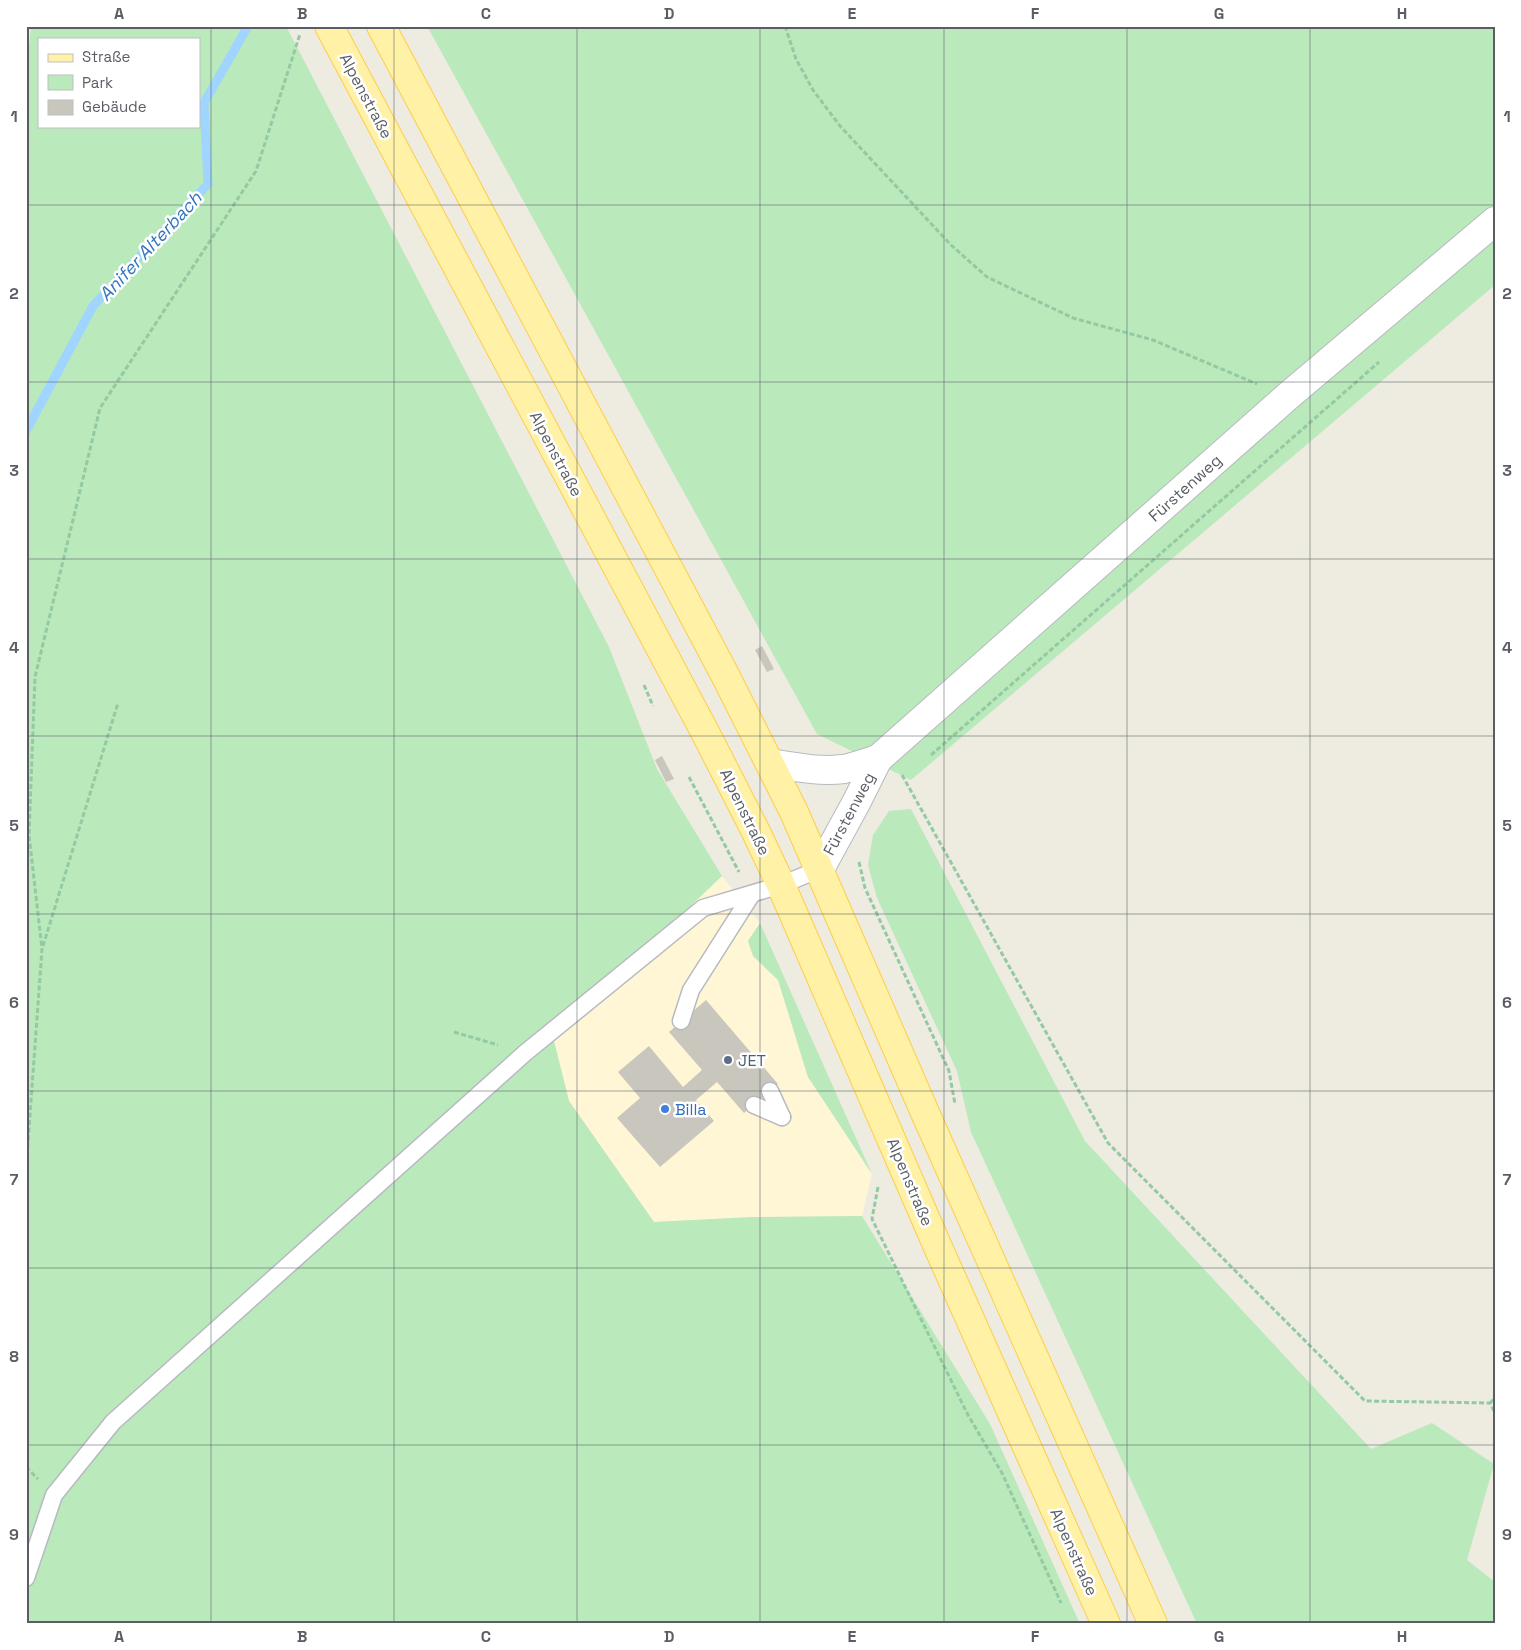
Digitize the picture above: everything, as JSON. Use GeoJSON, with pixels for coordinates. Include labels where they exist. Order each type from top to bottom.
{"type":"FeatureCollection","features":[{"type":"Feature","properties":{"kind":"main road","name":"Alpenstraße"},"geometry":{"type":"LineString","coordinates":[[329,26],[706,734],[756,832],[1106,1624]]}},
{"type":"Feature","properties":{"kind":"main road"},"geometry":{"type":"LineString","coordinates":[[381,26],[724,673],[794,812],[930,1124],[1153,1624]]}},
{"type":"Feature","properties":{"kind":"street","name":"Fürstenweg"},"geometry":{"type":"LineString","coordinates":[[820,869],[882,755],[1288,396],[1495,222]]}},
{"type":"Feature","properties":{"kind":"street","name":"Fürstenweg"},"geometry":{"type":"LineString","coordinates":[[770,763],[826,770],[845,768],[882,755]]}},
{"type":"Feature","properties":{"kind":"lane"},"geometry":{"type":"LineString","coordinates":[[26,1578],[54,1495],[113,1422],[525,1053],[703,908],[781,885],[820,869]]}},
{"type":"Feature","properties":{"kind":"lane"},"geometry":{"type":"LineString","coordinates":[[681,1021],[691,990],[752,894]]}},
{"type":"Feature","properties":{"kind":"lane"},"geometry":{"type":"LineString","coordinates":[[691,990],[698,1008]]}},
{"type":"Feature","properties":{"kind":"lane"},"geometry":{"type":"LineString","coordinates":[[754,1105],[782,1117],[770,1090]]}},
{"type":"Feature","properties":{"kind":"path"},"geometry":{"type":"LineString","coordinates":[[785,26],[796,59],[813,90],[840,126],[951,245],[987,277],[1073,318],[1153,340],[1288,396]]}},
{"type":"Feature","properties":{"kind":"path"},"geometry":{"type":"LineString","coordinates":[[26,1170],[42,949],[29,835],[35,677],[100,408],[256,170],[302,28]]}},
{"type":"Feature","properties":{"kind":"path"},"geometry":{"type":"LineString","coordinates":[[926,759],[1382,359]]}},
{"type":"Feature","properties":{"kind":"path"},"geometry":{"type":"LineString","coordinates":[[42,949],[118,703]]}},
{"type":"Feature","properties":{"kind":"path"},"geometry":{"type":"LineString","coordinates":[[882,755],[904,779],[1108,1143],[1365,1401],[1490,1403],[1495,1398]]}},
{"type":"Feature","properties":{"kind":"path"},"geometry":{"type":"LineString","coordinates":[[900,783],[912,772]]}},
{"type":"Feature","properties":{"kind":"path"},"geometry":{"type":"LineString","coordinates":[[689,777],[724,846]]}},
{"type":"Feature","properties":{"kind":"path"},"geometry":{"type":"LineString","coordinates":[[26,842],[29,835]]}},
{"type":"Feature","properties":{"kind":"path"},"geometry":{"type":"LineString","coordinates":[[454,1032],[525,1053]]}},
{"type":"Feature","properties":{"kind":"path"},"geometry":{"type":"LineString","coordinates":[[878,1183],[872,1219],[968,1415],[1002,1473],[1063,1606]]}},
{"type":"Feature","properties":{"kind":"path"},"geometry":{"type":"LineString","coordinates":[[1490,1403],[1495,1413]]}},
{"type":"Feature","properties":{"kind":"shaded area"},"geometry":{"type":"Polygon","coordinates":[[[722,876],[760,923],[748,941],[753,956],[778,980],[808,1077],[872,1174],[862,1216],[753,1217],[654,1222],[569,1101],[553,1037],[722,876]]]}},
{"type":"Feature","properties":{"kind":"green space"},"geometry":{"type":"Polygon","coordinates":[[[286,26],[609,647],[657,769],[722,876],[553,1037],[569,1101],[654,1222],[753,1217],[862,1216],[990,1424],[1080,1624],[26,1624],[26,75],[31,27],[286,26]]]}},
{"type":"Feature","properties":{"kind":"green space"},"geometry":{"type":"Polygon","coordinates":[[[427,26],[1495,26],[1495,285],[911,780],[817,734],[427,26]]]}},
{"type":"Feature","properties":{"kind":"green space"},"geometry":{"type":"Polygon","coordinates":[[[911,809],[1085,1141],[1371,1449],[1432,1423],[1494,1464],[1467,1560],[1495,1582],[1495,1624],[1197,1624],[971,1132],[957,1071],[877,898],[868,865],[873,835],[889,811],[911,809]]]}},
{"type":"Feature","properties":{"kind":"green space"},"geometry":{"type":"Polygon","coordinates":[[[760,923],[872,1174],[808,1077],[778,980],[753,956],[748,941],[760,923]]]}},
{"type":"Feature","properties":{"kind":"building"},"geometry":{"type":"Polygon","coordinates":[[[762,646],[774,669],[767,672],[755,650],[762,646]]]}},
{"type":"Feature","properties":{"kind":"building"},"geometry":{"type":"Polygon","coordinates":[[[662,756],[674,779],[666,782],[655,760],[662,756]]]}},
{"type":"Feature","properties":{"kind":"building"},"geometry":{"type":"Polygon","coordinates":[[[706,1000],[778,1084],[744,1113],[717,1082],[696,1100],[714,1121],[660,1167],[617,1118],[640,1098],[618,1072],[649,1046],[683,1087],[702,1070],[669,1032],[706,1000]]]}},
{"type":"Feature","properties":{"kind":"waterway","name":"Anifer Alterbach"},"geometry":{"type":"LineString","coordinates":[[26,431],[93,306],[208,184],[204,103],[248,26]]}},
{"type":"Feature","properties":{"kind":"place","name":"JET"},"geometry":{"type":"Point","coordinates":[728,1060]}},
{"type":"Feature","properties":{"kind":"place","name":"Billa"},"geometry":{"type":"Point","coordinates":[665,1109]}}]}
